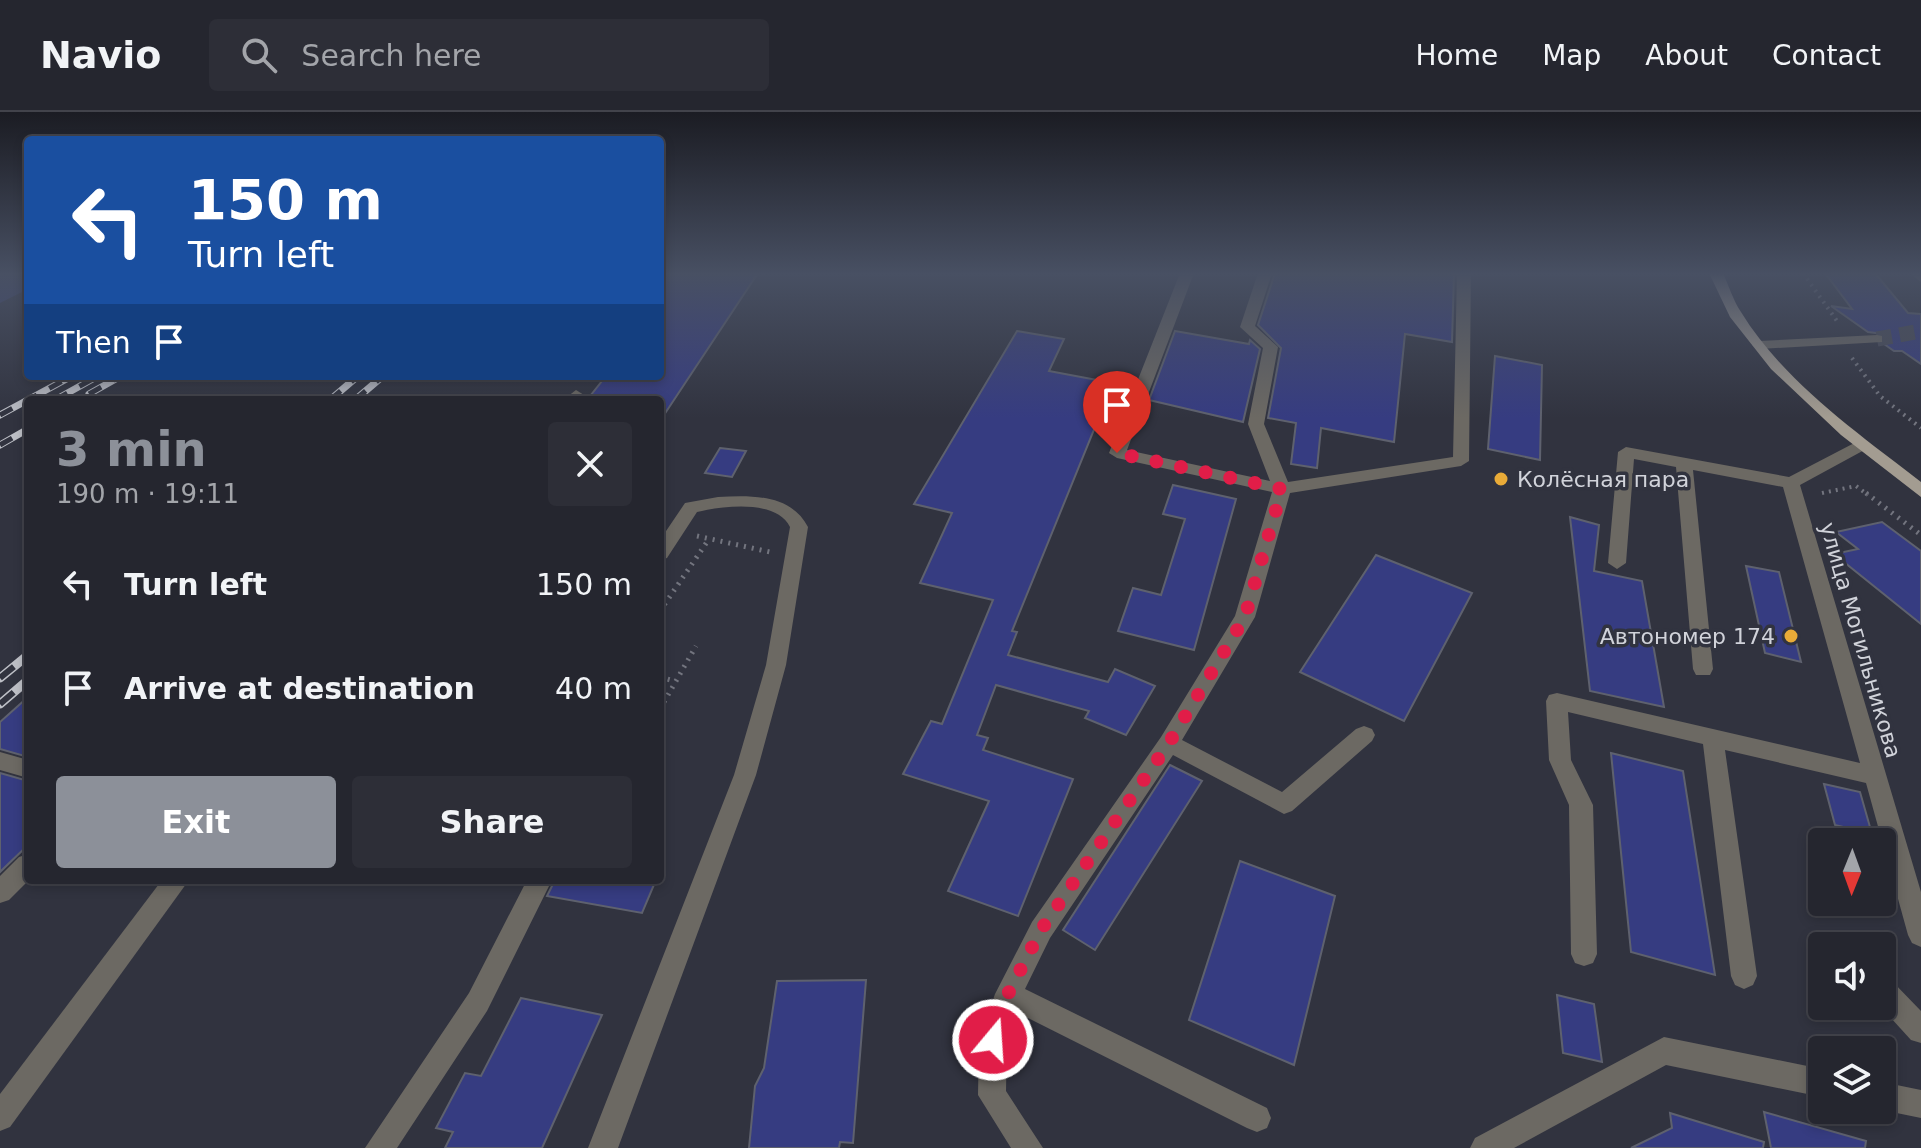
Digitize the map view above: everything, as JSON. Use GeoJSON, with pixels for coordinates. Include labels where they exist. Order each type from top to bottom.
{"type":"FeatureCollection","features":[{"type":"Feature","properties":{"kind":"main road"},"geometry":{"type":"LineString","coordinates":[[1741,321],[1759,345],[1862,444],[1921,491]]}},
{"type":"Feature","properties":{"kind":"main road"},"geometry":{"type":"LineString","coordinates":[[1862,444],[1921,480]]}},
{"type":"Feature","properties":{"kind":"street"},"geometry":{"type":"LineString","coordinates":[[1168,321],[1117,453],[1282,489],[1461,461],[1463,321]]}},
{"type":"Feature","properties":{"kind":"street"},"geometry":{"type":"LineString","coordinates":[[1024,1146],[992,1095],[993,1040],[1008,994],[1041,930],[1169,743],[1245,617],[1282,489],[1256,424],[1271,347],[1247,327],[1249,321]]}},
{"type":"Feature","properties":{"kind":"street"},"geometry":{"type":"LineString","coordinates":[[1759,345],[1877,339]]}},
{"type":"Feature","properties":{"kind":"street"},"geometry":{"type":"LineString","coordinates":[[1617,563],[1626,452],[1791,483],[1862,444]]}},
{"type":"Feature","properties":{"kind":"street"},"geometry":{"type":"LineString","coordinates":[[1684,464],[1703,669]]}},
{"type":"Feature","properties":{"kind":"street","name":"улица Могильникова"},"geometry":{"type":"LineString","coordinates":[[1791,483],[1921,935]]}},
{"type":"Feature","properties":{"kind":"street"},"geometry":{"type":"LineString","coordinates":[[603,1148],[745,775],[776,665],[799,527],[797,516],[789,509],[714,501],[691,507],[664,547]]}},
{"type":"Feature","properties":{"kind":"street"},"geometry":{"type":"LineString","coordinates":[[1584,954],[1581,805],[1560,760],[1557,701],[1875,776]]}},
{"type":"Feature","properties":{"kind":"street"},"geometry":{"type":"LineString","coordinates":[[1169,743],[1284,804],[1364,735]]}},
{"type":"Feature","properties":{"kind":"street"},"geometry":{"type":"LineString","coordinates":[[1713,739],[1744,976]]}},
{"type":"Feature","properties":{"kind":"street"},"geometry":{"type":"LineString","coordinates":[[0,761],[24,768]]}},
{"type":"Feature","properties":{"kind":"street"},"geometry":{"type":"LineString","coordinates":[[3,885],[24,868]]}},
{"type":"Feature","properties":{"kind":"street"},"geometry":{"type":"LineString","coordinates":[[0,1117],[174,884]]}},
{"type":"Feature","properties":{"kind":"street"},"geometry":{"type":"LineString","coordinates":[[380,1148],[478,1002],[538,884]]}},
{"type":"Feature","properties":{"kind":"street"},"geometry":{"type":"LineString","coordinates":[[1008,994],[1257,1118]]}},
{"type":"Feature","properties":{"kind":"street"},"geometry":{"type":"LineString","coordinates":[[1896,1004],[1921,1030]]}},
{"type":"Feature","properties":{"kind":"street"},"geometry":{"type":"LineString","coordinates":[[1486,1148],[1664,1051],[1808,1080]]}},
{"type":"Feature","properties":{"kind":"street"},"geometry":{"type":"LineString","coordinates":[[1896,1099],[1921,1104]]}},
{"type":"Feature","properties":{"kind":"path"},"geometry":{"type":"LineString","coordinates":[[1816,494],[1856,486],[1921,535]]}},
{"type":"Feature","properties":{"kind":"path"},"geometry":{"type":"LineString","coordinates":[[673,531],[794,557]]}},
{"type":"Feature","properties":{"kind":"path"},"geometry":{"type":"LineString","coordinates":[[664,605],[709,539]]}},
{"type":"Feature","properties":{"kind":"path"},"geometry":{"type":"LineString","coordinates":[[664,702],[696,646]]}},
{"type":"Feature","properties":{"kind":"path"},"geometry":{"type":"LineString","coordinates":[[664,678],[675,681]]}},
{"type":"Feature","properties":{"kind":"building"},"geometry":{"type":"Polygon","coordinates":[[[664,321],[726,321],[664,415],[664,396],[590,396],[603,380],[664,380],[664,321]]]}},
{"type":"Feature","properties":{"kind":"building"},"geometry":{"type":"Polygon","coordinates":[[[1259,321],[1453,321],[1452,342],[1405,334],[1394,442],[1321,428],[1317,468],[1291,464],[1296,423],[1268,418],[1281,348],[1258,325],[1259,321]]]}},
{"type":"Feature","properties":{"kind":"building"},"geometry":{"type":"Polygon","coordinates":[[[1853,321],[1921,321],[1921,364],[1902,351],[1894,351],[1884,344],[1884,334],[1868,332],[1853,321]]]}},
{"type":"Feature","properties":{"kind":"building"},"geometry":{"type":"Polygon","coordinates":[[[1017,331],[1064,339],[1049,371],[1113,383],[1012,631],[1017,632],[1008,655],[1108,682],[1115,669],[1155,686],[1126,735],[1085,718],[1089,711],[996,685],[977,735],[988,738],[983,750],[1073,779],[1018,916],[948,891],[989,801],[903,774],[931,721],[942,724],[993,600],[920,583],[952,513],[914,504],[1017,331]]]}},
{"type":"Feature","properties":{"kind":"building"},"geometry":{"type":"Polygon","coordinates":[[[1175,331],[1249,344],[1250,340],[1260,349],[1243,422],[1149,400],[1175,331]]]}},
{"type":"Feature","properties":{"kind":"building"},"geometry":{"type":"Polygon","coordinates":[[[1495,356],[1542,365],[1540,460],[1488,449],[1495,356]]]}},
{"type":"Feature","properties":{"kind":"building"},"geometry":{"type":"Polygon","coordinates":[[[720,448],[746,451],[732,477],[705,473],[720,448]]]}},
{"type":"Feature","properties":{"kind":"building"},"geometry":{"type":"Polygon","coordinates":[[[1173,485],[1236,499],[1194,650],[1118,631],[1133,588],[1161,595],[1185,519],[1163,514],[1173,485]]]}},
{"type":"Feature","properties":{"kind":"building"},"geometry":{"type":"Polygon","coordinates":[[[1570,517],[1599,525],[1594,571],[1642,581],[1664,707],[1590,691],[1570,517]]]}},
{"type":"Feature","properties":{"kind":"building"},"geometry":{"type":"Polygon","coordinates":[[[1882,522],[1921,551],[1921,624],[1834,554],[1858,549],[1836,532],[1882,522]]]}},
{"type":"Feature","properties":{"kind":"building"},"geometry":{"type":"Polygon","coordinates":[[[1376,555],[1472,593],[1404,721],[1300,672],[1376,555]]]}},
{"type":"Feature","properties":{"kind":"building"},"geometry":{"type":"Polygon","coordinates":[[[1746,566],[1779,572],[1801,662],[1765,653],[1746,566]]]}},
{"type":"Feature","properties":{"kind":"building"},"geometry":{"type":"Polygon","coordinates":[[[24,701],[24,756],[0,749],[0,722],[24,701]]]}},
{"type":"Feature","properties":{"kind":"building"},"geometry":{"type":"Polygon","coordinates":[[[1611,753],[1683,771],[1715,975],[1631,952],[1611,753]]]}},
{"type":"Feature","properties":{"kind":"building"},"geometry":{"type":"Polygon","coordinates":[[[1170,765],[1202,781],[1095,950],[1063,930],[1170,765]]]}},
{"type":"Feature","properties":{"kind":"building"},"geometry":{"type":"Polygon","coordinates":[[[0,773],[24,780],[24,849],[0,872],[0,773]]]}},
{"type":"Feature","properties":{"kind":"building"},"geometry":{"type":"Polygon","coordinates":[[[1824,784],[1860,792],[1870,828],[1835,825],[1824,784]]]}},
{"type":"Feature","properties":{"kind":"building"},"geometry":{"type":"Polygon","coordinates":[[[1240,861],[1335,896],[1294,1065],[1189,1020],[1240,861]]]}},
{"type":"Feature","properties":{"kind":"building"},"geometry":{"type":"Polygon","coordinates":[[[553,884],[654,884],[642,913],[547,896],[553,884]]]}},
{"type":"Feature","properties":{"kind":"building"},"geometry":{"type":"Polygon","coordinates":[[[866,980],[853,1143],[840,1142],[839,1148],[749,1148],[755,1086],[764,1068],[777,981],[866,980]]]}},
{"type":"Feature","properties":{"kind":"building"},"geometry":{"type":"Polygon","coordinates":[[[1557,995],[1594,1004],[1602,1062],[1563,1053],[1557,995]]]}},
{"type":"Feature","properties":{"kind":"building"},"geometry":{"type":"Polygon","coordinates":[[[521,998],[602,1015],[542,1148],[445,1148],[453,1132],[436,1128],[465,1073],[481,1076],[521,998]]]}},
{"type":"Feature","properties":{"kind":"building"},"geometry":{"type":"Polygon","coordinates":[[[1764,1112],[1866,1141],[1865,1148],[1771,1148],[1764,1112]]]}},
{"type":"Feature","properties":{"kind":"building"},"geometry":{"type":"Polygon","coordinates":[[[1670,1113],[1764,1142],[1763,1148],[1631,1148],[1672,1128],[1670,1113]]]}},
{"type":"Feature","properties":{"kind":"tunnel"},"geometry":{"type":"LineString","coordinates":[[1877,339],[1921,331]]}},
{"type":"Feature","properties":{"kind":"railway"},"geometry":{"type":"LineString","coordinates":[[35,396],[65,380]]}},
{"type":"Feature","properties":{"kind":"railway"},"geometry":{"type":"LineString","coordinates":[[62,396],[91,380]]}},
{"type":"Feature","properties":{"kind":"railway"},"geometry":{"type":"LineString","coordinates":[[89,394],[114,380]]}},
{"type":"Feature","properties":{"kind":"railway"},"geometry":{"type":"LineString","coordinates":[[335,396],[353,380]]}},
{"type":"Feature","properties":{"kind":"railway"},"geometry":{"type":"LineString","coordinates":[[360,396],[378,380]]}},
{"type":"Feature","properties":{"kind":"railway"},"geometry":{"type":"LineString","coordinates":[[0,415],[24,402]]}},
{"type":"Feature","properties":{"kind":"railway"},"geometry":{"type":"LineString","coordinates":[[0,445],[24,431]]}},
{"type":"Feature","properties":{"kind":"railway"},"geometry":{"type":"LineString","coordinates":[[0,678],[24,658]]}},
{"type":"Feature","properties":{"kind":"railway"},"geometry":{"type":"LineString","coordinates":[[0,704],[24,683]]}},
{"type":"Feature","properties":{"kind":"place","name":"Колёсная пара"},"geometry":{"type":"Point","coordinates":[1501,479]}},
{"type":"Feature","properties":{"kind":"place","name":"Автономер 174"},"geometry":{"type":"Point","coordinates":[1791,636]}},
{"type":"Feature","properties":{"kind":"route"},"geometry":{"type":"LineString","coordinates":[[993,1040],[1008,994],[1041,930],[1169,743],[1245,617],[1282,489],[1117,453]]}}]}
